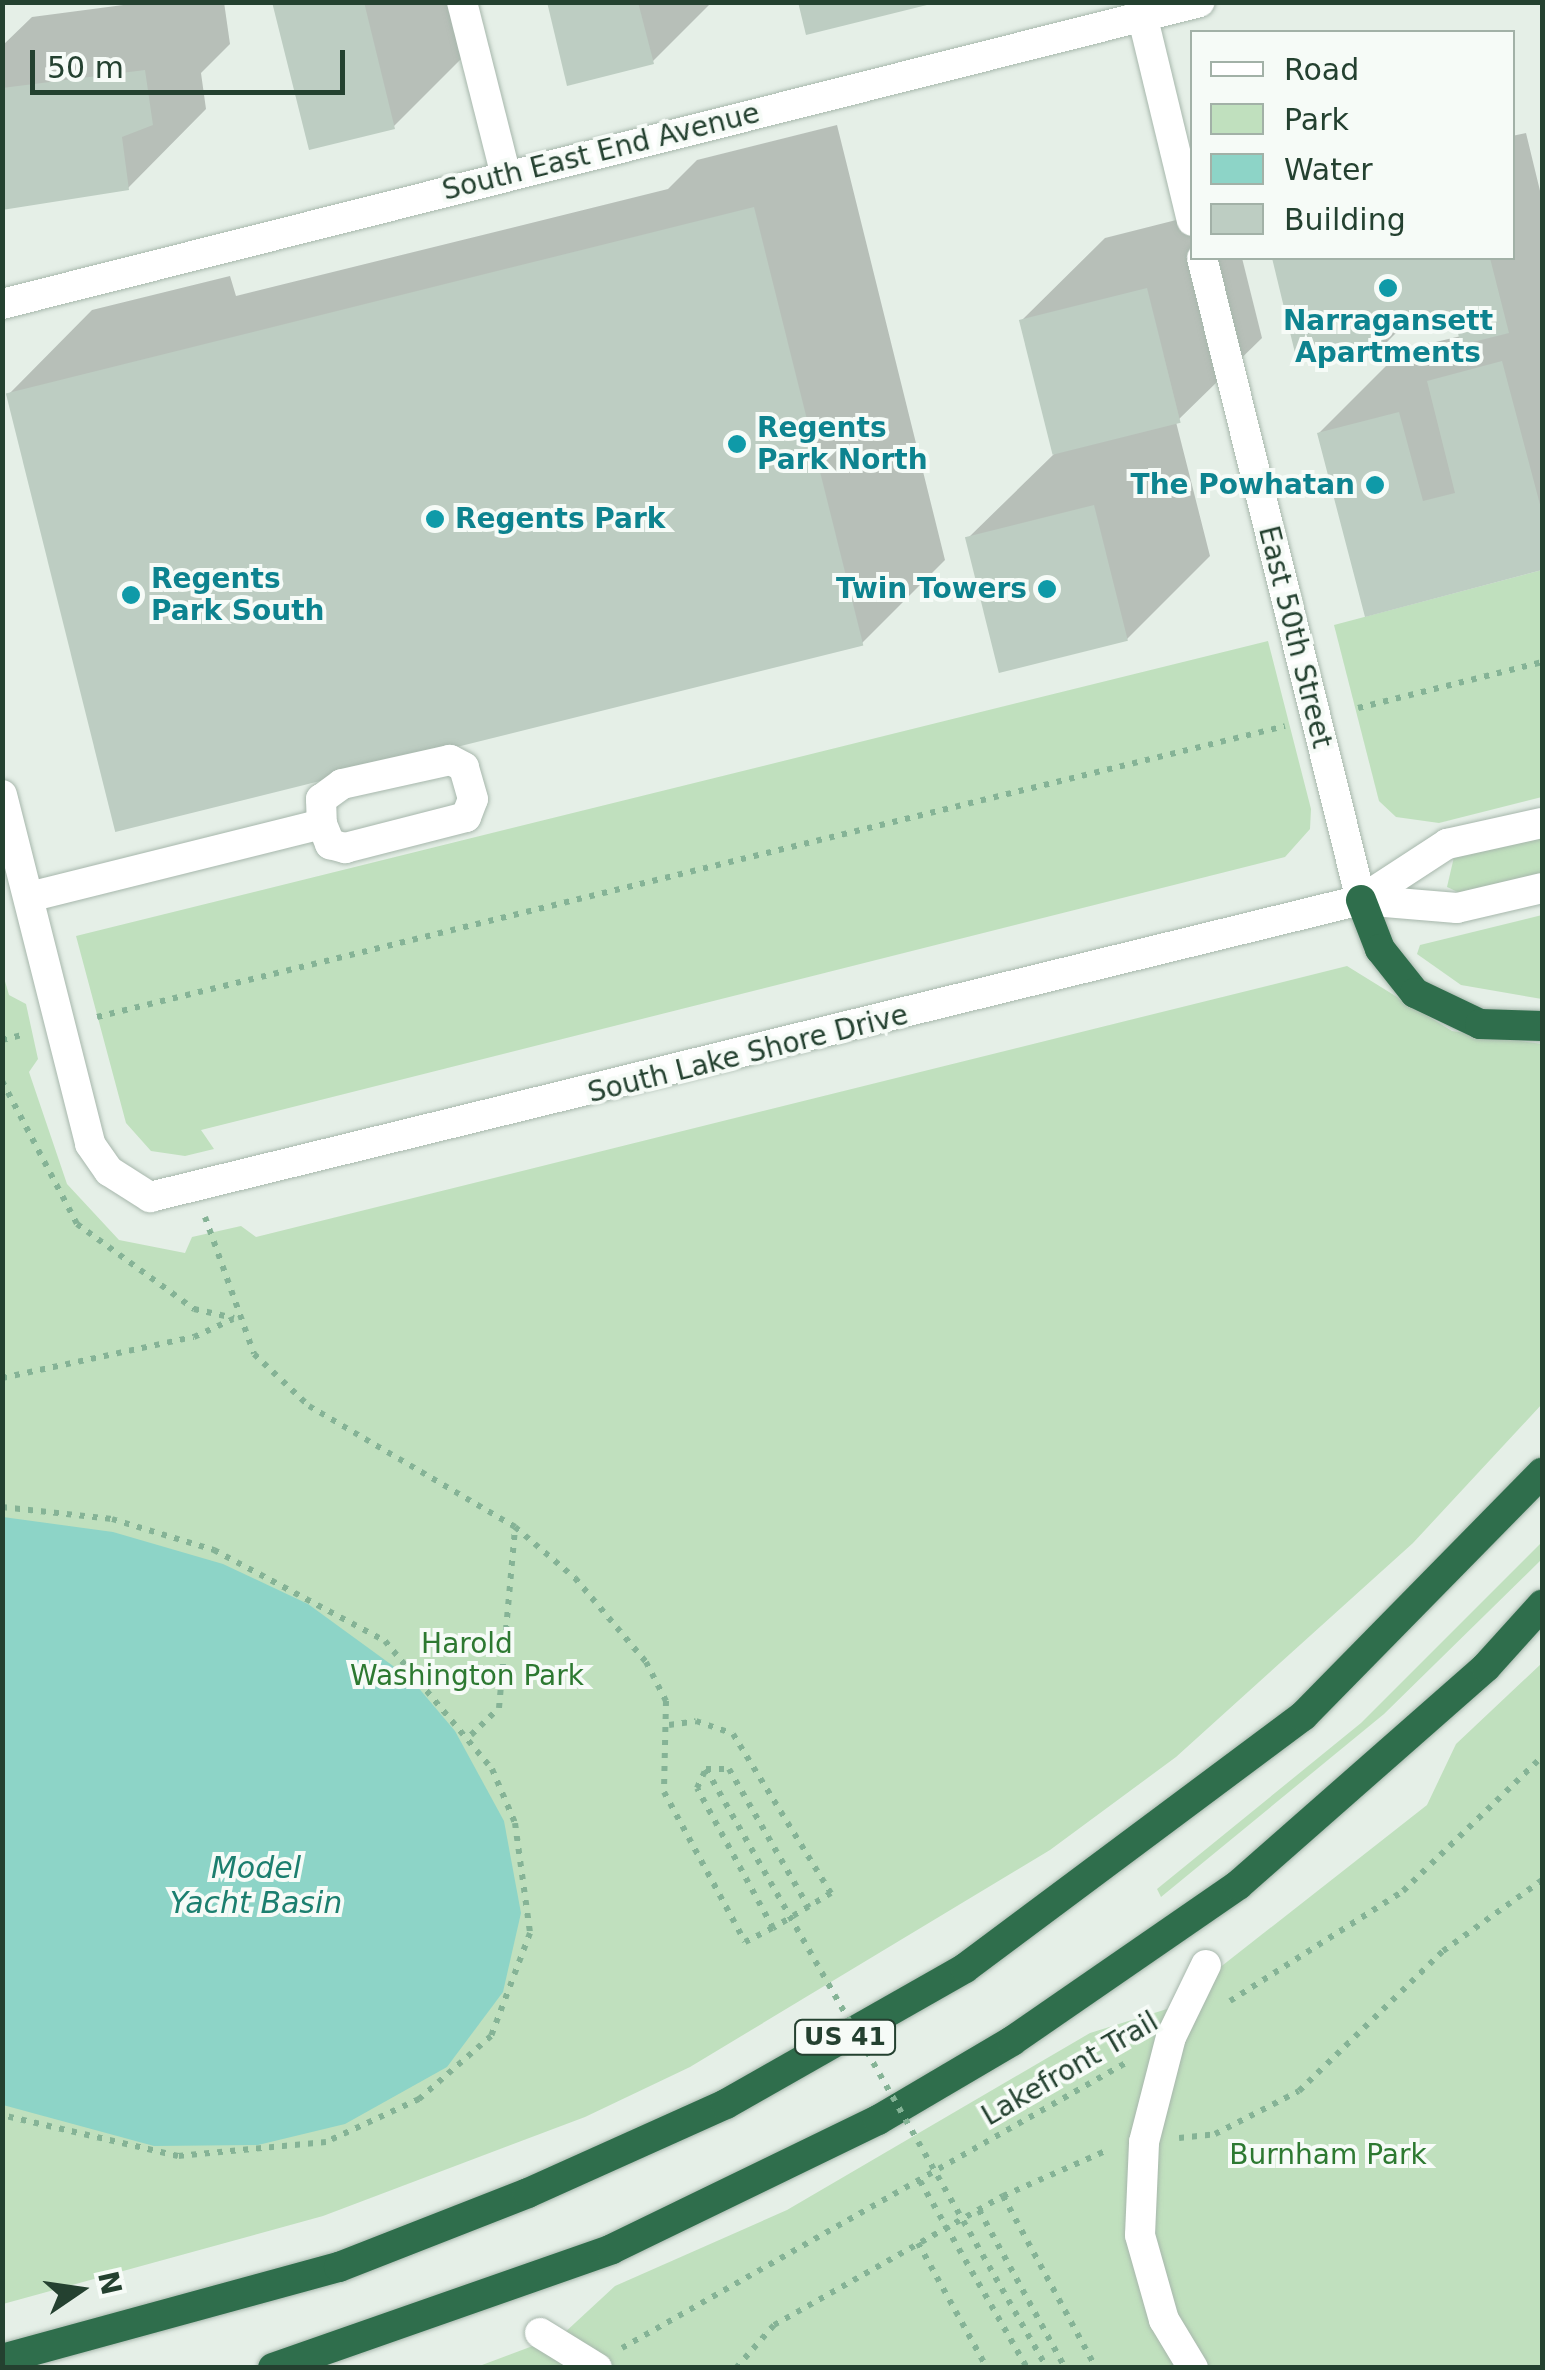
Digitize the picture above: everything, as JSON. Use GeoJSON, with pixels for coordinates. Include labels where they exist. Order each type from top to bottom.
{"type":"FeatureCollection","features":[{"type":"Feature","properties":{"kind":"highway"},"geometry":{"type":"LineString","coordinates":[[1361,900],[1380,949],[1415,993],[1480,1024],[1542,1026]]}},
{"type":"Feature","properties":{"kind":"highway","name":"US 41"},"geometry":{"type":"LineString","coordinates":[[4,2359],[339,2268],[528,2193],[726,2104],[931,1987],[1190,1808],[1303,1716],[1542,1472]]}},
{"type":"Feature","properties":{"kind":"highway"},"geometry":{"type":"LineString","coordinates":[[272,2368],[612,2249],[861,2129],[1012,2041],[1238,1885],[1486,1667],[1542,1605]]}},
{"type":"Feature","properties":{"kind":"street"},"geometry":{"type":"LineString","coordinates":[[462,2],[506,176]]}},
{"type":"Feature","properties":{"kind":"street","name":"South East End Avenue"},"geometry":{"type":"LineString","coordinates":[[2,304],[1140,10],[1200,2]]}},
{"type":"Feature","properties":{"kind":"street"},"geometry":{"type":"LineString","coordinates":[[1140,10],[1190,213]]}},
{"type":"Feature","properties":{"kind":"street","name":"East 50th Street"},"geometry":{"type":"LineString","coordinates":[[1202,260],[1361,900]]}},
{"type":"Feature","properties":{"kind":"street"},"geometry":{"type":"LineString","coordinates":[[450,760],[464,767],[473,799],[466,817],[345,848],[330,844],[322,824],[321,799],[342,784],[450,760]]}},
{"type":"Feature","properties":{"kind":"street"},"geometry":{"type":"LineString","coordinates":[[2,796],[29,897],[322,824]]}},
{"type":"Feature","properties":{"kind":"street"},"geometry":{"type":"LineString","coordinates":[[1361,900],[1447,844],[1542,823]]}},
{"type":"Feature","properties":{"kind":"street"},"geometry":{"type":"LineString","coordinates":[[1361,900],[1457,908],[1542,888]]}},
{"type":"Feature","properties":{"kind":"street","name":"South Lake Shore Drive"},"geometry":{"type":"LineString","coordinates":[[29,897],[90,1144],[134,1192],[209,1189],[1361,900]]}},
{"type":"Feature","properties":{"kind":"street"},"geometry":{"type":"LineString","coordinates":[[1193,2368],[1164,2320],[1140,2235],[1144,2142],[1171,2037],[1206,1965]]}},
{"type":"Feature","properties":{"kind":"street"},"geometry":{"type":"LineString","coordinates":[[540,2333],[593,2366]]}},
{"type":"Feature","properties":{"kind":"path"},"geometry":{"type":"LineString","coordinates":[[1358,708],[1542,662]]}},
{"type":"Feature","properties":{"kind":"path"},"geometry":{"type":"LineString","coordinates":[[97,1016],[1289,726]]}},
{"type":"Feature","properties":{"kind":"path"},"geometry":{"type":"LineString","coordinates":[[2,1040],[32,1032]]}},
{"type":"Feature","properties":{"kind":"path"},"geometry":{"type":"LineString","coordinates":[[2,1082],[77,1224],[194,1309],[234,1318]]}},
{"type":"Feature","properties":{"kind":"path"},"geometry":{"type":"LineString","coordinates":[[213,1232],[234,1318],[254,1354],[310,1406],[515,1527],[575,1578],[646,1662],[669,1725],[664,1792],[746,1942],[831,1893],[752,1754],[733,1734],[696,1722],[669,1725]]}},
{"type":"Feature","properties":{"kind":"path"},"geometry":{"type":"LineString","coordinates":[[2,1378],[194,1337],[234,1318]]}},
{"type":"Feature","properties":{"kind":"path"},"geometry":{"type":"LineString","coordinates":[[2,1507],[112,1520],[214,1550],[307,1592],[384,1641],[471,1735],[515,1824],[530,1933],[492,2036],[458,2069],[374,2122],[290,2152],[178,2156],[2,2116]]}},
{"type":"Feature","properties":{"kind":"path"},"geometry":{"type":"LineString","coordinates":[[471,1735],[499,1708],[515,1527]]}},
{"type":"Feature","properties":{"kind":"path","name":"Lakefront Trail"},"geometry":{"type":"LineString","coordinates":[[593,2366],[1171,2037],[1403,1890],[1542,1757]]}},
{"type":"Feature","properties":{"kind":"path"},"geometry":{"type":"LineString","coordinates":[[706,1768],[729,1769],[808,1908]]}},
{"type":"Feature","properties":{"kind":"path"},"geometry":{"type":"LineString","coordinates":[[706,1768],[697,1788],[773,1928]]}},
{"type":"Feature","properties":{"kind":"path"},"geometry":{"type":"LineString","coordinates":[[706,1768],[1047,2368]]}},
{"type":"Feature","properties":{"kind":"path"},"geometry":{"type":"LineString","coordinates":[[920,2181],[1027,2368]]}},
{"type":"Feature","properties":{"kind":"path"},"geometry":{"type":"LineString","coordinates":[[1003,2196],[1096,2368]]}},
{"type":"Feature","properties":{"kind":"path"},"geometry":{"type":"LineString","coordinates":[[979,2210],[1064,2368]]}},
{"type":"Feature","properties":{"kind":"path"},"geometry":{"type":"LineString","coordinates":[[918,2243],[987,2368]]}},
{"type":"Feature","properties":{"kind":"green space"},"geometry":{"type":"Polygon","coordinates":[[[1542,570],[1542,797],[1439,823],[1396,817],[1379,801],[1334,625],[1542,570]]]}},
{"type":"Feature","properties":{"kind":"green space"},"geometry":{"type":"Polygon","coordinates":[[[1268,641],[1311,809],[1310,829],[1285,857],[201,1130],[214,1149],[185,1156],[151,1151],[126,1123],[76,936],[1268,641]]]}},
{"type":"Feature","properties":{"kind":"green space"},"geometry":{"type":"Polygon","coordinates":[[[1542,837],[1542,874],[1462,894],[1447,887],[1454,857],[1542,837]]]}},
{"type":"Feature","properties":{"kind":"green space"},"geometry":{"type":"Polygon","coordinates":[[[1542,915],[1542,999],[1461,985],[1417,954],[1420,945],[1542,915]]]}},
{"type":"Feature","properties":{"kind":"green space","name":"Harold Washington Park"},"geometry":{"type":"Polygon","coordinates":[[[1347,966],[1452,1031],[1542,1044],[1542,1404],[1413,1543],[1176,1757],[1050,1850],[690,2067],[585,2117],[323,2216],[3,2304],[2,971],[9,995],[26,1004],[38,1059],[29,1072],[67,1184],[119,1240],[185,1253],[192,1237],[241,1226],[256,1237],[1347,966]]]}},
{"type":"Feature","properties":{"kind":"green space"},"geometry":{"type":"Polygon","coordinates":[[[1542,1542],[1542,1559],[1384,1714],[1161,1897],[1157,1889],[1361,1723],[1542,1542]]]}},
{"type":"Feature","properties":{"kind":"green space","name":"Burnham Park"},"geometry":{"type":"Polygon","coordinates":[[[1542,1663],[1542,2367],[474,2368],[562,2335],[615,2286],[787,2210],[1090,2033],[1167,2009],[1427,1805],[1456,1744],[1542,1663]]]}},
{"type":"Feature","properties":{"kind":"water","name":"Model Yacht Basin"},"geometry":{"type":"Polygon","coordinates":[[[3,1517],[113,1532],[223,1564],[308,1604],[411,1679],[455,1731],[504,1821],[521,1913],[503,1992],[447,2067],[345,2124],[258,2145],[154,2146],[3,2105],[3,1517]]]}},
{"type":"Feature","properties":{"kind":"building"},"geometry":{"type":"Polygon","coordinates":[[[272,2],[364,2],[395,129],[309,150],[272,2]]]}},
{"type":"Feature","properties":{"kind":"building"},"geometry":{"type":"Polygon","coordinates":[[[547,2],[638,2],[654,64],[567,86],[547,2]]]}},
{"type":"Feature","properties":{"kind":"building"},"geometry":{"type":"Polygon","coordinates":[[[798,2],[931,2],[931,4],[806,35],[798,2]]]}},
{"type":"Feature","properties":{"kind":"building"},"geometry":{"type":"Polygon","coordinates":[[[145,70],[153,125],[122,137],[129,190],[2,210],[2,88],[145,70]]]}},
{"type":"Feature","properties":{"kind":"building","name":"Regents Park"},"geometry":{"type":"Polygon","coordinates":[[[754,207],[863,646],[115,832],[6,394],[754,207]]]}},
{"type":"Feature","properties":{"kind":"building","name":"Narragansett Apartments"},"geometry":{"type":"Polygon","coordinates":[[[1272,260],[1491,260],[1509,333],[1461,345],[1454,318],[1381,335],[1385,348],[1320,364],[1316,348],[1295,353],[1272,260]]]}},
{"type":"Feature","properties":{"kind":"building"},"geometry":{"type":"Polygon","coordinates":[[[1147,288],[1181,423],[1053,455],[1019,320],[1147,288]]]}},
{"type":"Feature","properties":{"kind":"building","name":"The Powhatan"},"geometry":{"type":"Polygon","coordinates":[[[1502,361],[1542,512],[1542,570],[1365,617],[1317,433],[1399,412],[1423,501],[1455,493],[1427,381],[1502,361]]]}},
{"type":"Feature","properties":{"kind":"building","name":"Twin Towers"},"geometry":{"type":"Polygon","coordinates":[[[1094,505],[1128,641],[999,673],[965,537],[1094,505]]]}},
{"type":"Feature","properties":{"kind":"place","name":"Narragansett Apartments"},"geometry":{"type":"Point","coordinates":[1388,288]}},
{"type":"Feature","properties":{"kind":"place","name":"Regents Park North"},"geometry":{"type":"Point","coordinates":[737,444]}},
{"type":"Feature","properties":{"kind":"place","name":"The Powhatan"},"geometry":{"type":"Point","coordinates":[1375,485]}},
{"type":"Feature","properties":{"kind":"place","name":"Regents Park"},"geometry":{"type":"Point","coordinates":[435,519]}},
{"type":"Feature","properties":{"kind":"place","name":"Twin Towers"},"geometry":{"type":"Point","coordinates":[1047,589]}},
{"type":"Feature","properties":{"kind":"place","name":"Regents Park South"},"geometry":{"type":"Point","coordinates":[131,595]}}]}
